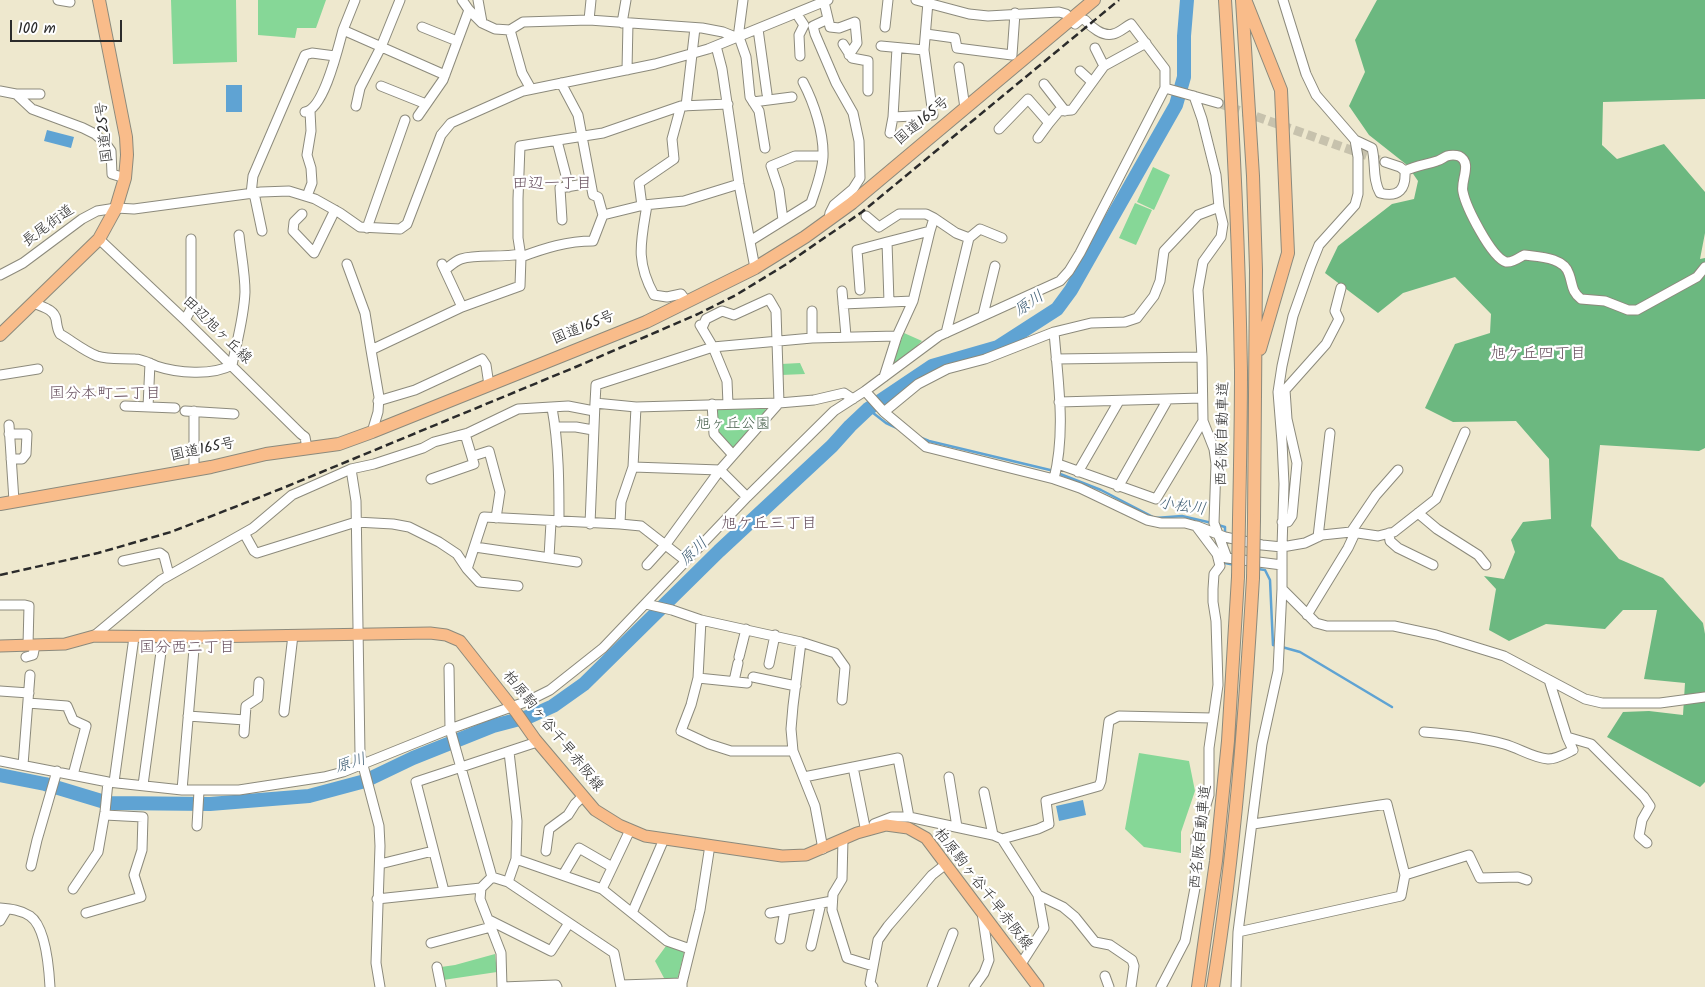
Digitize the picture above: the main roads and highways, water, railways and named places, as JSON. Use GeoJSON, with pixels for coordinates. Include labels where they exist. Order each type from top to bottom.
{"type":"FeatureCollection","features":[{"type":"Feature","properties":{"kind":"highway","name":"国道25号"},"geometry":{"type":"LineString","coordinates":[[0,335],[99,239],[116,208],[125,178],[126,137],[98,0]]}},
{"type":"Feature","properties":{"kind":"highway","name":"国道165号"},"geometry":{"type":"LineString","coordinates":[[0,504],[194,470],[266,454],[339,444],[646,322],[755,268],[805,237],[855,200],[1094,0]]}},
{"type":"Feature","properties":{"kind":"highway","name":"西名阪自動車道"},"geometry":{"type":"LineString","coordinates":[[1198,987],[1216,862],[1228,741],[1238,577],[1240,373],[1238,276],[1225,0]]}},
{"type":"Feature","properties":{"kind":"highway","name":"西名阪自動車道"},"geometry":{"type":"LineString","coordinates":[[1213,987],[1236,807],[1253,578],[1256,364],[1254,176],[1243,0]]}},
{"type":"Feature","properties":{"kind":"highway"},"geometry":{"type":"LineString","coordinates":[[1243,0],[1281,90],[1288,253],[1256,364]]}},
{"type":"Feature","properties":{"kind":"main road","name":"柏原駒ヶ谷千早赤阪線"},"geometry":{"type":"LineString","coordinates":[[0,646],[65,644],[94,636],[195,637],[430,633],[446,635],[460,641],[536,741],[595,810],[619,825],[645,836],[782,856],[806,855],[823,849],[861,830],[886,825],[908,828],[926,838],[1038,987]]}},
{"type":"Feature","properties":{"kind":"water"},"geometry":{"type":"Polygon","coordinates":[[[226,85],[242,85],[242,112],[226,112],[226,85]]]}},
{"type":"Feature","properties":{"kind":"water"},"geometry":{"type":"Polygon","coordinates":[[[47,130],[74,137],[71,148],[44,141],[47,130]]]}},
{"type":"Feature","properties":{"kind":"water"},"geometry":{"type":"Polygon","coordinates":[[[1083,800],[1086,815],[1059,821],[1056,806],[1083,800]]]}},
{"type":"Feature","properties":{"kind":"waterway","name":"原川"},"geometry":{"type":"LineString","coordinates":[[0,775],[45,784],[108,803],[210,804],[309,796],[365,781],[413,758],[493,726],[531,716],[553,706],[584,684],[719,551],[832,446],[868,409],[932,366],[998,347],[1057,309],[1071,290],[1176,105],[1184,77],[1184,36],[1187,0]]}},
{"type":"Feature","properties":{"kind":"waterway","name":"小松川"},"geometry":{"type":"LineString","coordinates":[[868,409],[886,423],[897,428]]}},
{"type":"Feature","properties":{"kind":"waterway","name":"小松川"},"geometry":{"type":"LineString","coordinates":[[919,437],[1050,470],[1101,490],[1155,518],[1182,516],[1212,523]]}},
{"type":"Feature","properties":{"kind":"waterway","name":"小松川"},"geometry":{"type":"LineString","coordinates":[[1218,525],[1225,527],[1225,534]]}},
{"type":"Feature","properties":{"kind":"waterway","name":"小松川"},"geometry":{"type":"LineString","coordinates":[[1225,559],[1225,563],[1235,565]]}},
{"type":"Feature","properties":{"kind":"waterway","name":"小松川"},"geometry":{"type":"LineString","coordinates":[[1258,569],[1265,570],[1270,580],[1273,645],[1277,646]]}},
{"type":"Feature","properties":{"kind":"waterway","name":"小松川"},"geometry":{"type":"LineString","coordinates":[[1282,647],[1300,652],[1392,707]]}},
{"type":"Feature","properties":{"kind":"tunnel"},"geometry":{"type":"LineString","coordinates":[[1218,103],[1385,162]]}},
{"type":"Feature","properties":{"kind":"railway"},"geometry":{"type":"LineString","coordinates":[[0,575],[98,553],[171,532],[283,488],[578,366],[698,314],[736,295],[785,265],[862,212],[1119,0]]}},
{"type":"Feature","properties":{"kind":"district","name":"田辺一丁目"},"geometry":{"type":"Point","coordinates":[552,185]}},
{"type":"Feature","properties":{"kind":"district","name":"旭ケ丘四丁目"},"geometry":{"type":"Point","coordinates":[1538,355]}},
{"type":"Feature","properties":{"kind":"district","name":"国分本町二丁目"},"geometry":{"type":"Point","coordinates":[105,395]}},
{"type":"Feature","properties":{"kind":"district","name":"旭ケ丘三丁目"},"geometry":{"type":"Point","coordinates":[769,525]}},
{"type":"Feature","properties":{"kind":"district","name":"国分西二丁目"},"geometry":{"type":"Point","coordinates":[187,649]}},
{"type":"Feature","properties":{"kind":"park label","name":"旭ヶ丘公園"},"geometry":{"type":"Point","coordinates":[733,425]}}]}
